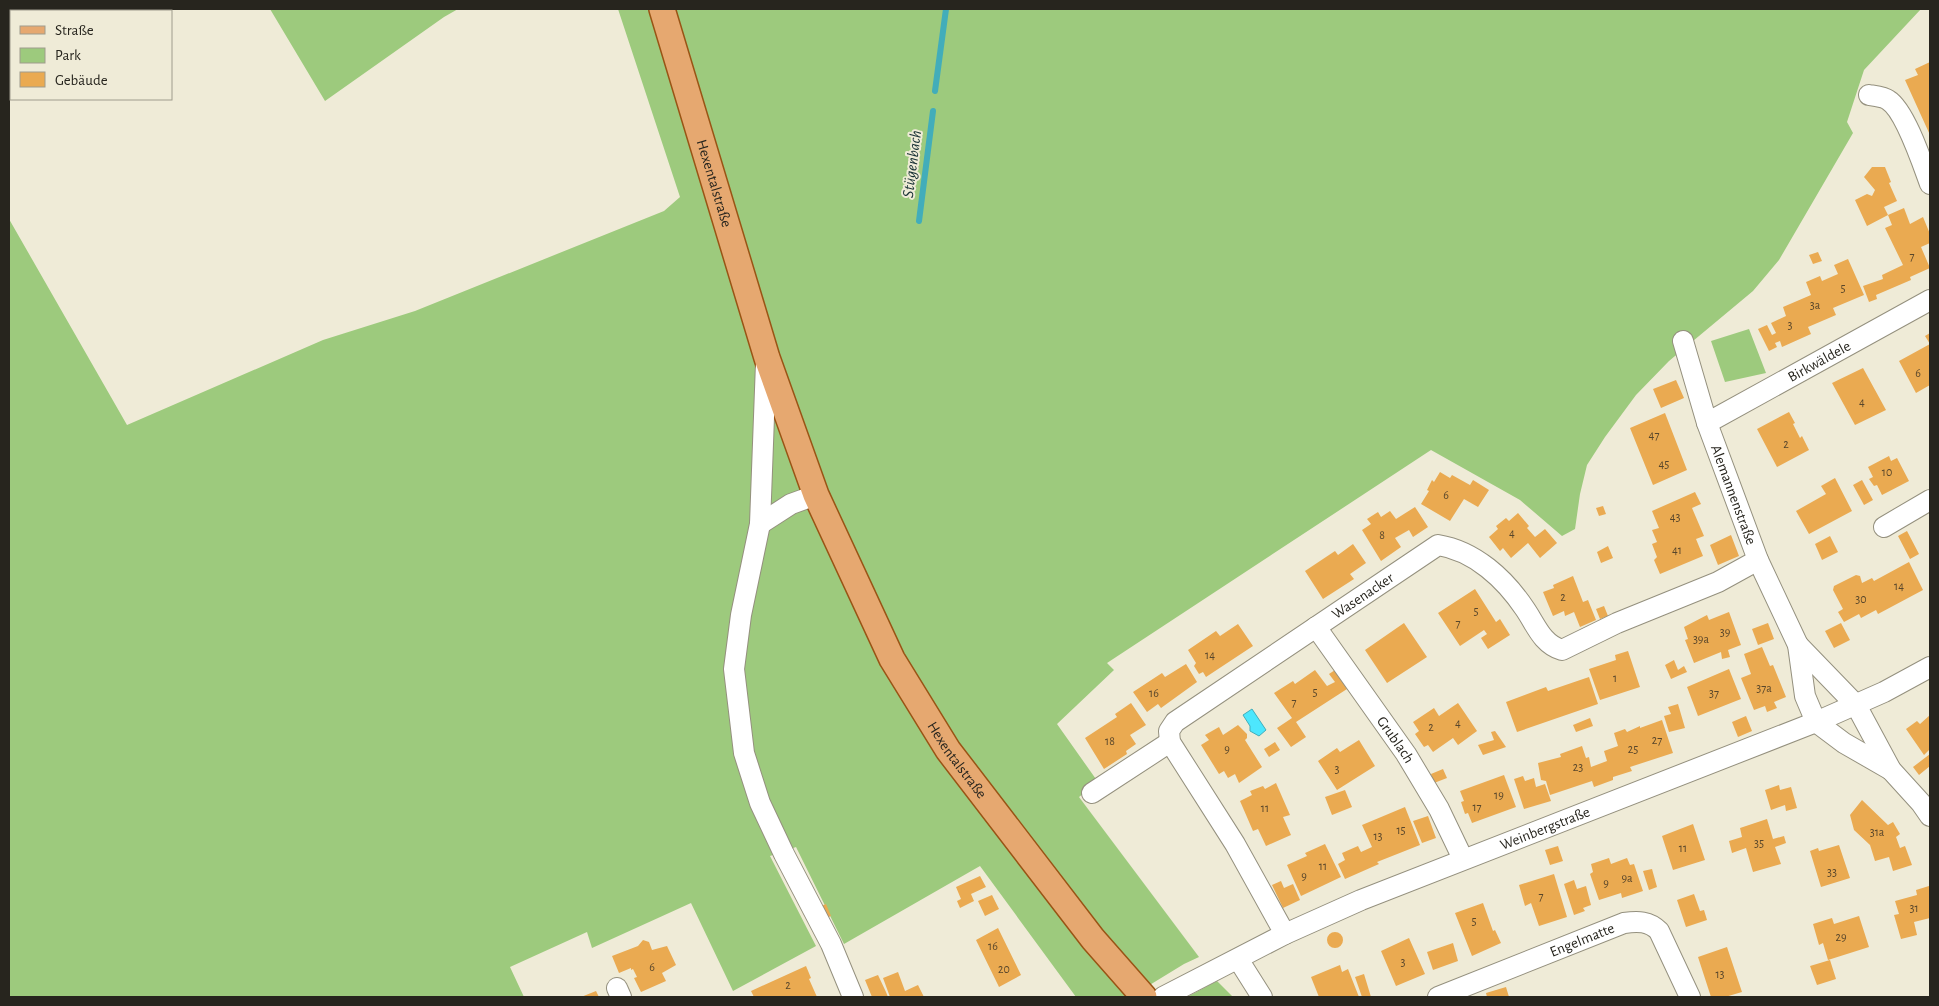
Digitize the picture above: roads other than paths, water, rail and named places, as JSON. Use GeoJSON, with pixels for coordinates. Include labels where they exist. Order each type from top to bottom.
{"type":"FeatureCollection","features":[{"type":"Feature","properties":{"kind":"main road","name":"Hexentalstraße"},"geometry":{"type":"LineString","coordinates":[[662,9],[766,358],[816,495],[892,660],[948,750],[1093,939],[1144,997]]}},
{"type":"Feature","properties":{"kind":"street"},"geometry":{"type":"LineString","coordinates":[[1869,95],[1888,100],[1900,113],[1916,146],[1930,184]]}},
{"type":"Feature","properties":{"kind":"street","name":"Birkwäldele"},"geometry":{"type":"LineString","coordinates":[[1706,423],[1930,300]]}},
{"type":"Feature","properties":{"kind":"street","name":"Alemannenstraße"},"geometry":{"type":"LineString","coordinates":[[1683,341],[1706,423],[1758,560],[1798,645],[1805,696],[1816,722],[1844,743],[1891,770]]}},
{"type":"Feature","properties":{"kind":"street","name":"Hexentalstraße"},"geometry":{"type":"LineString","coordinates":[[766,358],[760,524],[741,615],[734,669],[744,753],[760,803],[830,944],[853,997]]}},
{"type":"Feature","properties":{"kind":"street"},"geometry":{"type":"LineString","coordinates":[[760,524],[791,504],[816,495]]}},
{"type":"Feature","properties":{"kind":"street"},"geometry":{"type":"LineString","coordinates":[[1884,527],[1930,500]]}},
{"type":"Feature","properties":{"kind":"street","name":"Wasenacker"},"geometry":{"type":"LineString","coordinates":[[1170,742],[1169,731],[1175,722],[1438,545],[1454,548],[1499,576],[1524,608],[1544,641],[1553,648],[1562,650],[1618,623],[1718,582],[1758,560]]}},
{"type":"Feature","properties":{"kind":"street","name":"Grublach"},"geometry":{"type":"LineString","coordinates":[[1316,627],[1406,754],[1439,809],[1463,859]]}},
{"type":"Feature","properties":{"kind":"street","name":"Alemannenstraße"},"geometry":{"type":"LineString","coordinates":[[1798,645],[1856,705],[1891,770],[1921,803],[1930,816]]}},
{"type":"Feature","properties":{"kind":"street","name":"Weinbergstraße"},"geometry":{"type":"LineString","coordinates":[[1163,997],[1285,934],[1361,900],[1816,722],[1884,692],[1930,667]]}},
{"type":"Feature","properties":{"kind":"street"},"geometry":{"type":"LineString","coordinates":[[1092,793],[1170,742],[1235,844],[1285,934]]}},
{"type":"Feature","properties":{"kind":"street","name":"Engelmatte"},"geometry":{"type":"LineString","coordinates":[[1438,997],[1624,923],[1637,921],[1654,926],[1659,931],[1690,997]]}},
{"type":"Feature","properties":{"kind":"street"},"geometry":{"type":"LineString","coordinates":[[1238,959],[1262,997]]}},
{"type":"Feature","properties":{"kind":"water"},"geometry":{"type":"Polygon","coordinates":[[[1252,709],[1266,730],[1259,736],[1250,731],[1250,726],[1243,715],[1252,709]]]}},
{"type":"Feature","properties":{"kind":"waterway","name":"Stügenbach"},"geometry":{"type":"LineString","coordinates":[[935,91],[946,9]]}},
{"type":"Feature","properties":{"kind":"waterway","name":"Stügenbach"},"geometry":{"type":"LineString","coordinates":[[919,221],[933,111]]}}]}
